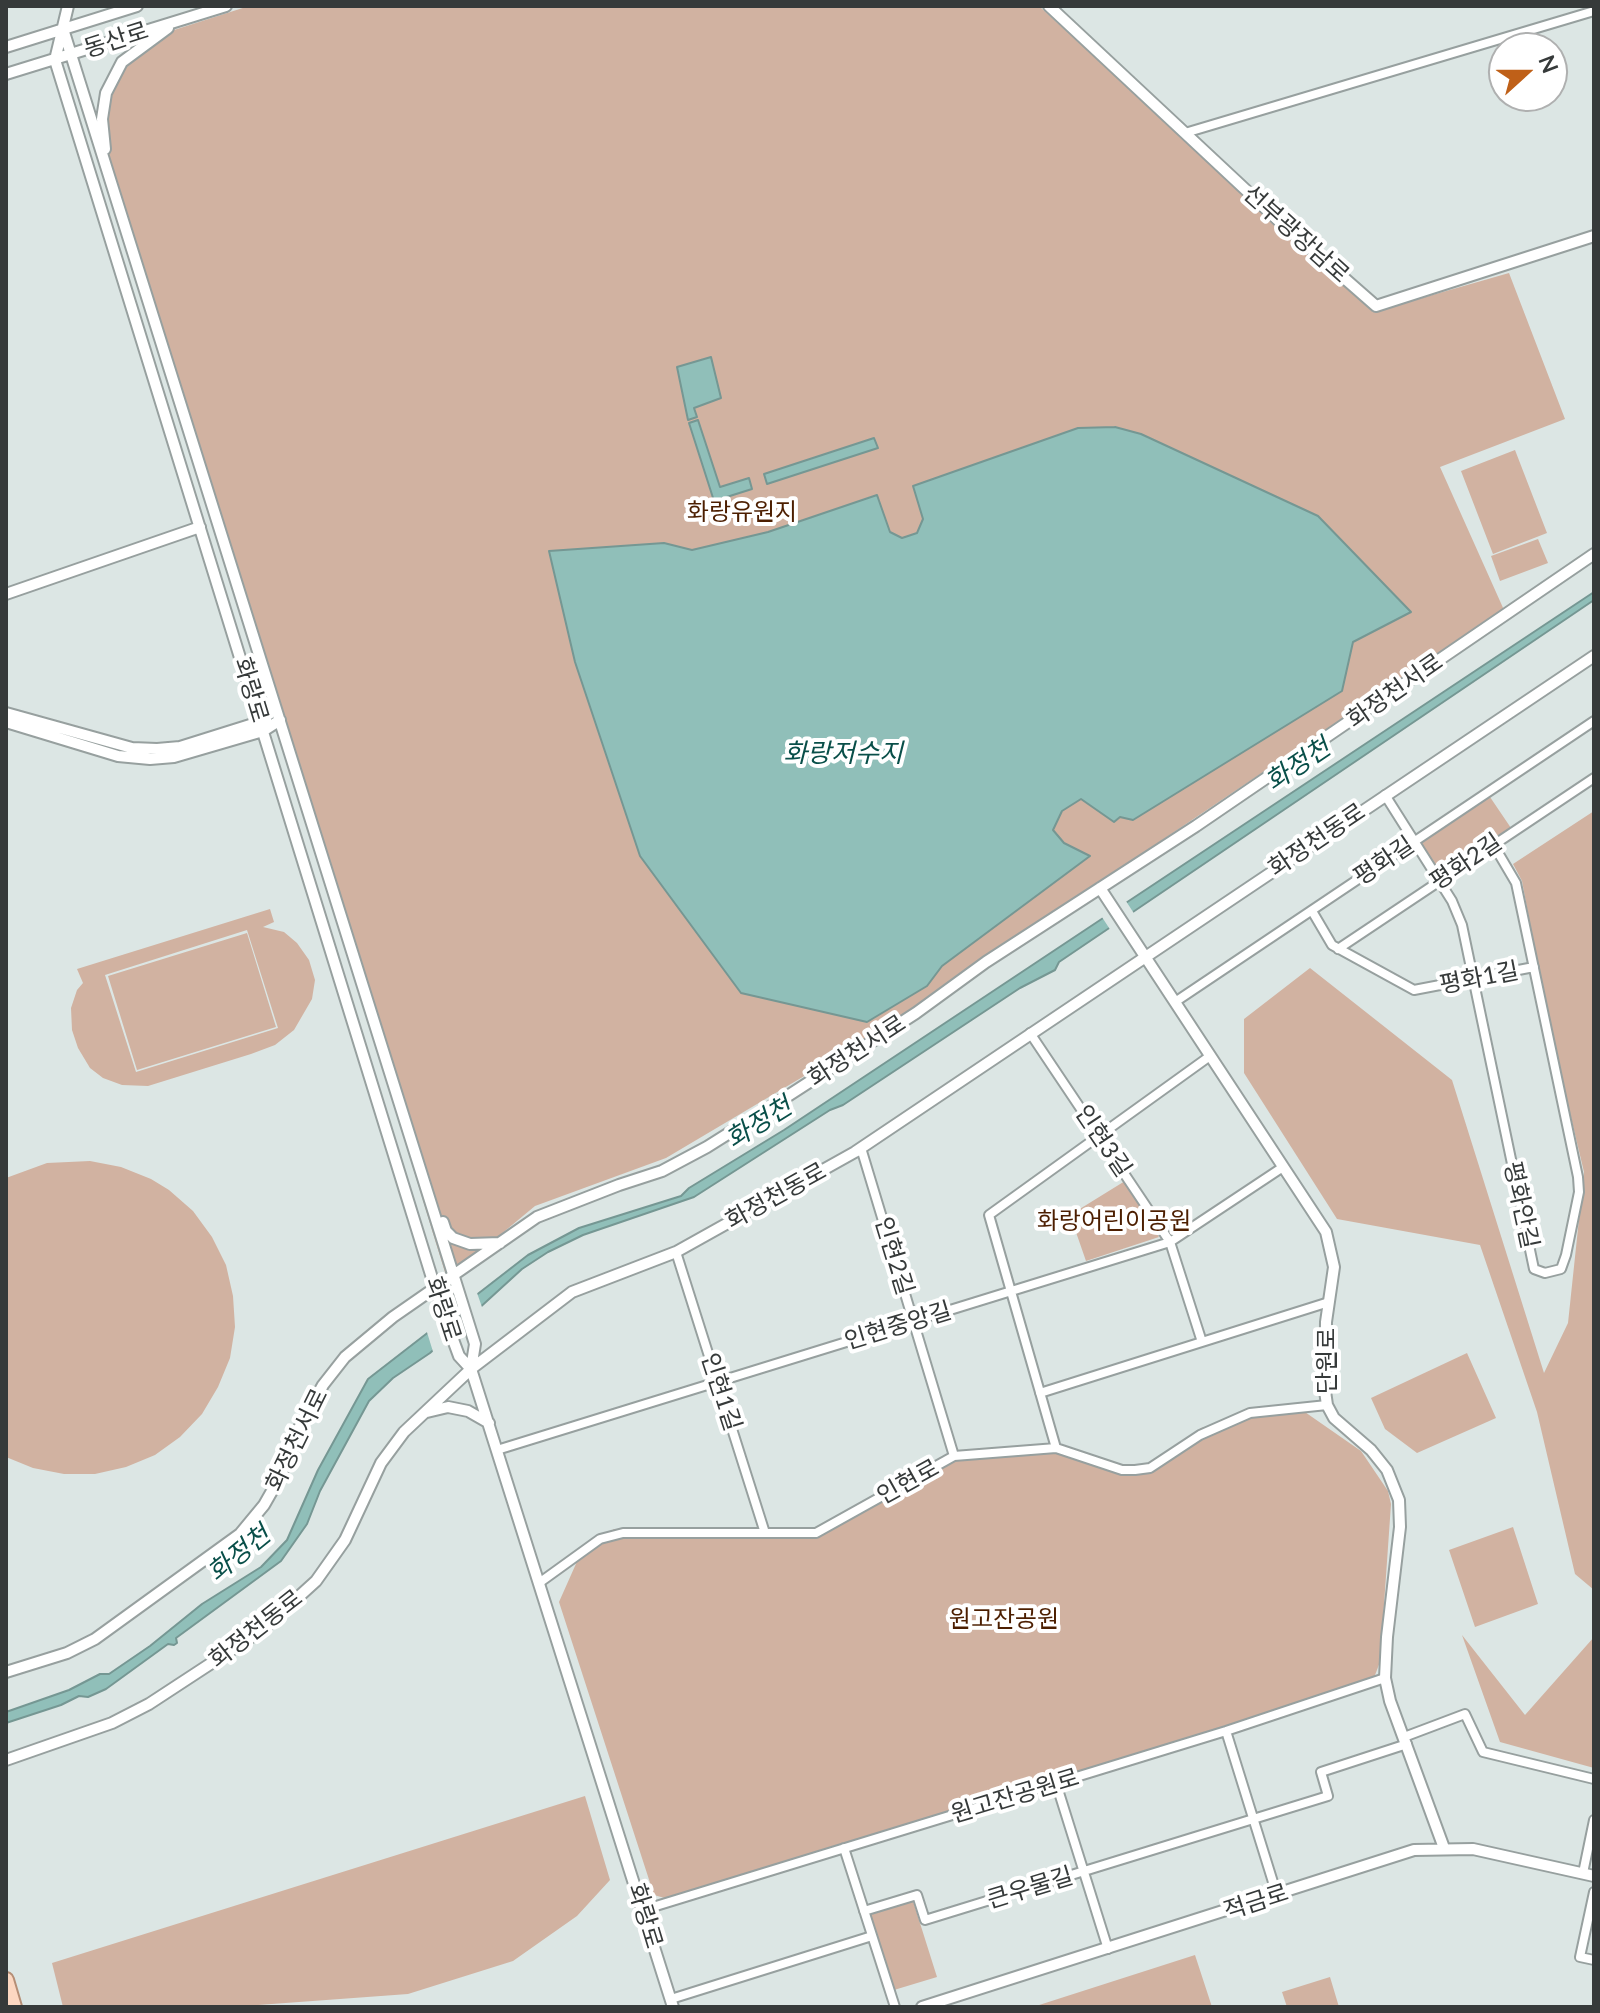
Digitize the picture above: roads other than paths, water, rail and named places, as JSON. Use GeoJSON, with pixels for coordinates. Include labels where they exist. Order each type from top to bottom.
{"type":"FeatureCollection","features":[{"type":"Feature","properties":{"kind":"main road"},"geometry":{"type":"LineString","coordinates":[[6,1980],[14,2007]]}},
{"type":"Feature","properties":{"kind":"street"},"geometry":{"type":"LineString","coordinates":[[55,60],[68,6]]}},
{"type":"Feature","properties":{"kind":"street","name":"동산로"},"geometry":{"type":"LineString","coordinates":[[6,47],[137,6]]}},
{"type":"Feature","properties":{"kind":"street","name":"동산로"},"geometry":{"type":"LineString","coordinates":[[6,74],[226,6]]}},
{"type":"Feature","properties":{"kind":"street","name":"선부광장남로"},"geometry":{"type":"LineString","coordinates":[[1049,6],[1376,306],[1594,236]]}},
{"type":"Feature","properties":{"kind":"street"},"geometry":{"type":"LineString","coordinates":[[1185,133],[1594,11]]}},
{"type":"Feature","properties":{"kind":"street"},"geometry":{"type":"LineString","coordinates":[[110,178],[102,119],[106,93],[127,56],[180,20]]}},
{"type":"Feature","properties":{"kind":"street","name":"화랑로"},"geometry":{"type":"LineString","coordinates":[[63,29],[475,1344],[471,1369]]}},
{"type":"Feature","properties":{"kind":"street","name":"화랑로"},"geometry":{"type":"LineString","coordinates":[[55,60],[441,1307],[459,1356],[471,1369],[489,1423],[672,2003]]}},
{"type":"Feature","properties":{"kind":"street"},"geometry":{"type":"LineString","coordinates":[[6,594],[200,527]]}},
{"type":"Feature","properties":{"kind":"street","name":"화정천서로"},"geometry":{"type":"LineString","coordinates":[[6,1672],[67,1653],[95,1639],[240,1534],[264,1505],[280,1477],[298,1430],[323,1385],[345,1357],[393,1317],[537,1217],[662,1171],[707,1147],[916,1013],[986,962],[1102,892],[1594,554]]}},
{"type":"Feature","properties":{"kind":"street","name":"화정천동로"},"geometry":{"type":"LineString","coordinates":[[6,1760],[112,1723],[149,1704],[262,1630],[316,1581],[345,1540],[381,1463],[404,1432],[471,1369],[572,1292],[676,1252],[861,1148],[1594,656]]}},
{"type":"Feature","properties":{"kind":"street"},"geometry":{"type":"LineString","coordinates":[[6,713],[132,748],[157,749],[180,747],[280,720]]}},
{"type":"Feature","properties":{"kind":"street","name":"평화길"},"geometry":{"type":"LineString","coordinates":[[1175,1002],[1594,721]]}},
{"type":"Feature","properties":{"kind":"street"},"geometry":{"type":"LineString","coordinates":[[6,722],[118,756],[150,759],[174,757],[262,725]]}},
{"type":"Feature","properties":{"kind":"street","name":"평화2길"},"geometry":{"type":"LineString","coordinates":[[1338,949],[1594,778]]}},
{"type":"Feature","properties":{"kind":"street","name":"평화안길"},"geometry":{"type":"LineString","coordinates":[[1385,795],[1439,880],[1462,925],[1534,1269],[1545,1273],[1561,1269],[1579,1192],[1516,883],[1493,844]]}},
{"type":"Feature","properties":{"kind":"street","name":"단원로"},"geometry":{"type":"LineString","coordinates":[[1102,892],[1326,1232],[1334,1267],[1326,1336],[1327,1405],[1334,1418],[1371,1450],[1387,1470],[1399,1500],[1400,1527],[1385,1678],[1390,1701],[1444,1848]]}},
{"type":"Feature","properties":{"kind":"street","name":"평화1길"},"geometry":{"type":"LineString","coordinates":[[1312,911],[1332,945],[1414,990],[1534,967]]}},
{"type":"Feature","properties":{"kind":"street","name":"인현3길"},"geometry":{"type":"LineString","coordinates":[[1030,1033],[1170,1242],[1202,1342]]}},
{"type":"Feature","properties":{"kind":"street"},"geometry":{"type":"LineString","coordinates":[[1056,1448],[989,1215],[1210,1056]]}},
{"type":"Feature","properties":{"kind":"street","name":"인현2길"},"geometry":{"type":"LineString","coordinates":[[861,1148],[954,1456]]}},
{"type":"Feature","properties":{"kind":"street","name":"인현중앙길"},"geometry":{"type":"LineString","coordinates":[[497,1450],[1170,1242],[1283,1167]]}},
{"type":"Feature","properties":{"kind":"street"},"geometry":{"type":"LineString","coordinates":[[428,1194],[440,1212],[446,1231],[453,1238],[470,1244],[502,1243]]}},
{"type":"Feature","properties":{"kind":"street","name":"인현1길"},"geometry":{"type":"LineString","coordinates":[[676,1252],[765,1533]]}},
{"type":"Feature","properties":{"kind":"street"},"geometry":{"type":"LineString","coordinates":[[1040,1393],[1329,1302]]}},
{"type":"Feature","properties":{"kind":"street","name":"인현로"},"geometry":{"type":"LineString","coordinates":[[539,1583],[600,1539],[623,1533],[816,1533],[954,1456],[1056,1448],[1122,1470],[1150,1468],[1200,1435],[1250,1413],[1327,1405]]}},
{"type":"Feature","properties":{"kind":"street"},"geometry":{"type":"LineString","coordinates":[[424,1413],[448,1407],[468,1411],[489,1423]]}},
{"type":"Feature","properties":{"kind":"street","name":"원고잔공원로"},"geometry":{"type":"LineString","coordinates":[[643,1910],[1226,1731],[1385,1678]]}},
{"type":"Feature","properties":{"kind":"street"},"geometry":{"type":"LineString","coordinates":[[1406,1740],[1465,1714],[1483,1752],[1594,1779]]}},
{"type":"Feature","properties":{"kind":"street"},"geometry":{"type":"LineString","coordinates":[[1226,1731],[1277,1895]]}},
{"type":"Feature","properties":{"kind":"street","name":"큰우물길"},"geometry":{"type":"LineString","coordinates":[[864,1911],[917,1895],[925,1920],[1328,1796],[1321,1772],[1406,1740]]}},
{"type":"Feature","properties":{"kind":"street"},"geometry":{"type":"LineString","coordinates":[[1056,1783],[1108,1949]]}},
{"type":"Feature","properties":{"kind":"street"},"geometry":{"type":"LineString","coordinates":[[1588,1874],[1594,1820]]}},
{"type":"Feature","properties":{"kind":"street"},"geometry":{"type":"LineString","coordinates":[[844,1848],[895,2007]]}},
{"type":"Feature","properties":{"kind":"street","name":"적금로"},"geometry":{"type":"LineString","coordinates":[[922,2007],[1414,1850],[1473,1849],[1588,1874]]}},
{"type":"Feature","properties":{"kind":"street"},"geometry":{"type":"LineString","coordinates":[[1594,1892],[1580,1957],[1594,1960]]}},
{"type":"Feature","properties":{"kind":"street"},"geometry":{"type":"LineString","coordinates":[[672,2003],[872,1936]]}},
{"type":"Feature","properties":{"kind":"water"},"geometry":{"type":"Polygon","coordinates":[[[711,357],[721,398],[694,408],[697,417],[688,420],[677,367],[711,357]]]}},
{"type":"Feature","properties":{"kind":"water"},"geometry":{"type":"Polygon","coordinates":[[[698,420],[720,487],[749,478],[752,489],[714,501],[689,423],[698,420]]]}},
{"type":"Feature","properties":{"kind":"water","name":"화랑저수지"},"geometry":{"type":"Polygon","coordinates":[[[1115,427],[1141,434],[1318,516],[1411,612],[1353,642],[1342,691],[1133,820],[1120,817],[1114,822],[1081,799],[1062,811],[1053,830],[1064,843],[1090,856],[942,966],[927,986],[867,1022],[741,993],[640,856],[575,662],[549,551],[664,543],[692,550],[768,532],[877,495],[890,532],[902,538],[917,533],[923,519],[913,486],[1078,428],[1115,427]]]}},
{"type":"Feature","properties":{"kind":"water"},"geometry":{"type":"Polygon","coordinates":[[[874,438],[878,448],[767,484],[764,474],[874,438]]]}},
{"type":"Feature","properties":{"kind":"water"},"geometry":{"type":"Polygon","coordinates":[[[1594,592],[1594,600],[1059,962],[1055,970],[1020,988],[843,1105],[830,1110],[694,1197],[583,1235],[522,1269],[430,1353],[393,1378],[369,1401],[320,1491],[307,1524],[281,1561],[176,1638],[177,1643],[168,1644],[106,1689],[6,1723],[6,1712],[69,1690],[100,1674],[109,1674],[202,1604],[261,1567],[287,1540],[318,1470],[368,1379],[528,1255],[579,1228],[681,1196],[1594,592]]]}},
{"type":"Feature","properties":{"kind":"park label","name":"화랑유원지"},"geometry":{"type":"Point","coordinates":[742,512]}},
{"type":"Feature","properties":{"kind":"park label","name":"화랑어린이공원"},"geometry":{"type":"Point","coordinates":[1114,1221]}},
{"type":"Feature","properties":{"kind":"park label","name":"원고잔공원"},"geometry":{"type":"Point","coordinates":[1004,1619]}},
{"type":"Feature","properties":{"kind":"water label","name":"화정천"},"geometry":{"type":"Point","coordinates":[1298,765]}},
{"type":"Feature","properties":{"kind":"water label","name":"화정천"},"geometry":{"type":"Point","coordinates":[759,1123]}},
{"type":"Feature","properties":{"kind":"water label","name":"화정천"},"geometry":{"type":"Point","coordinates":[239,1554]}}]}
